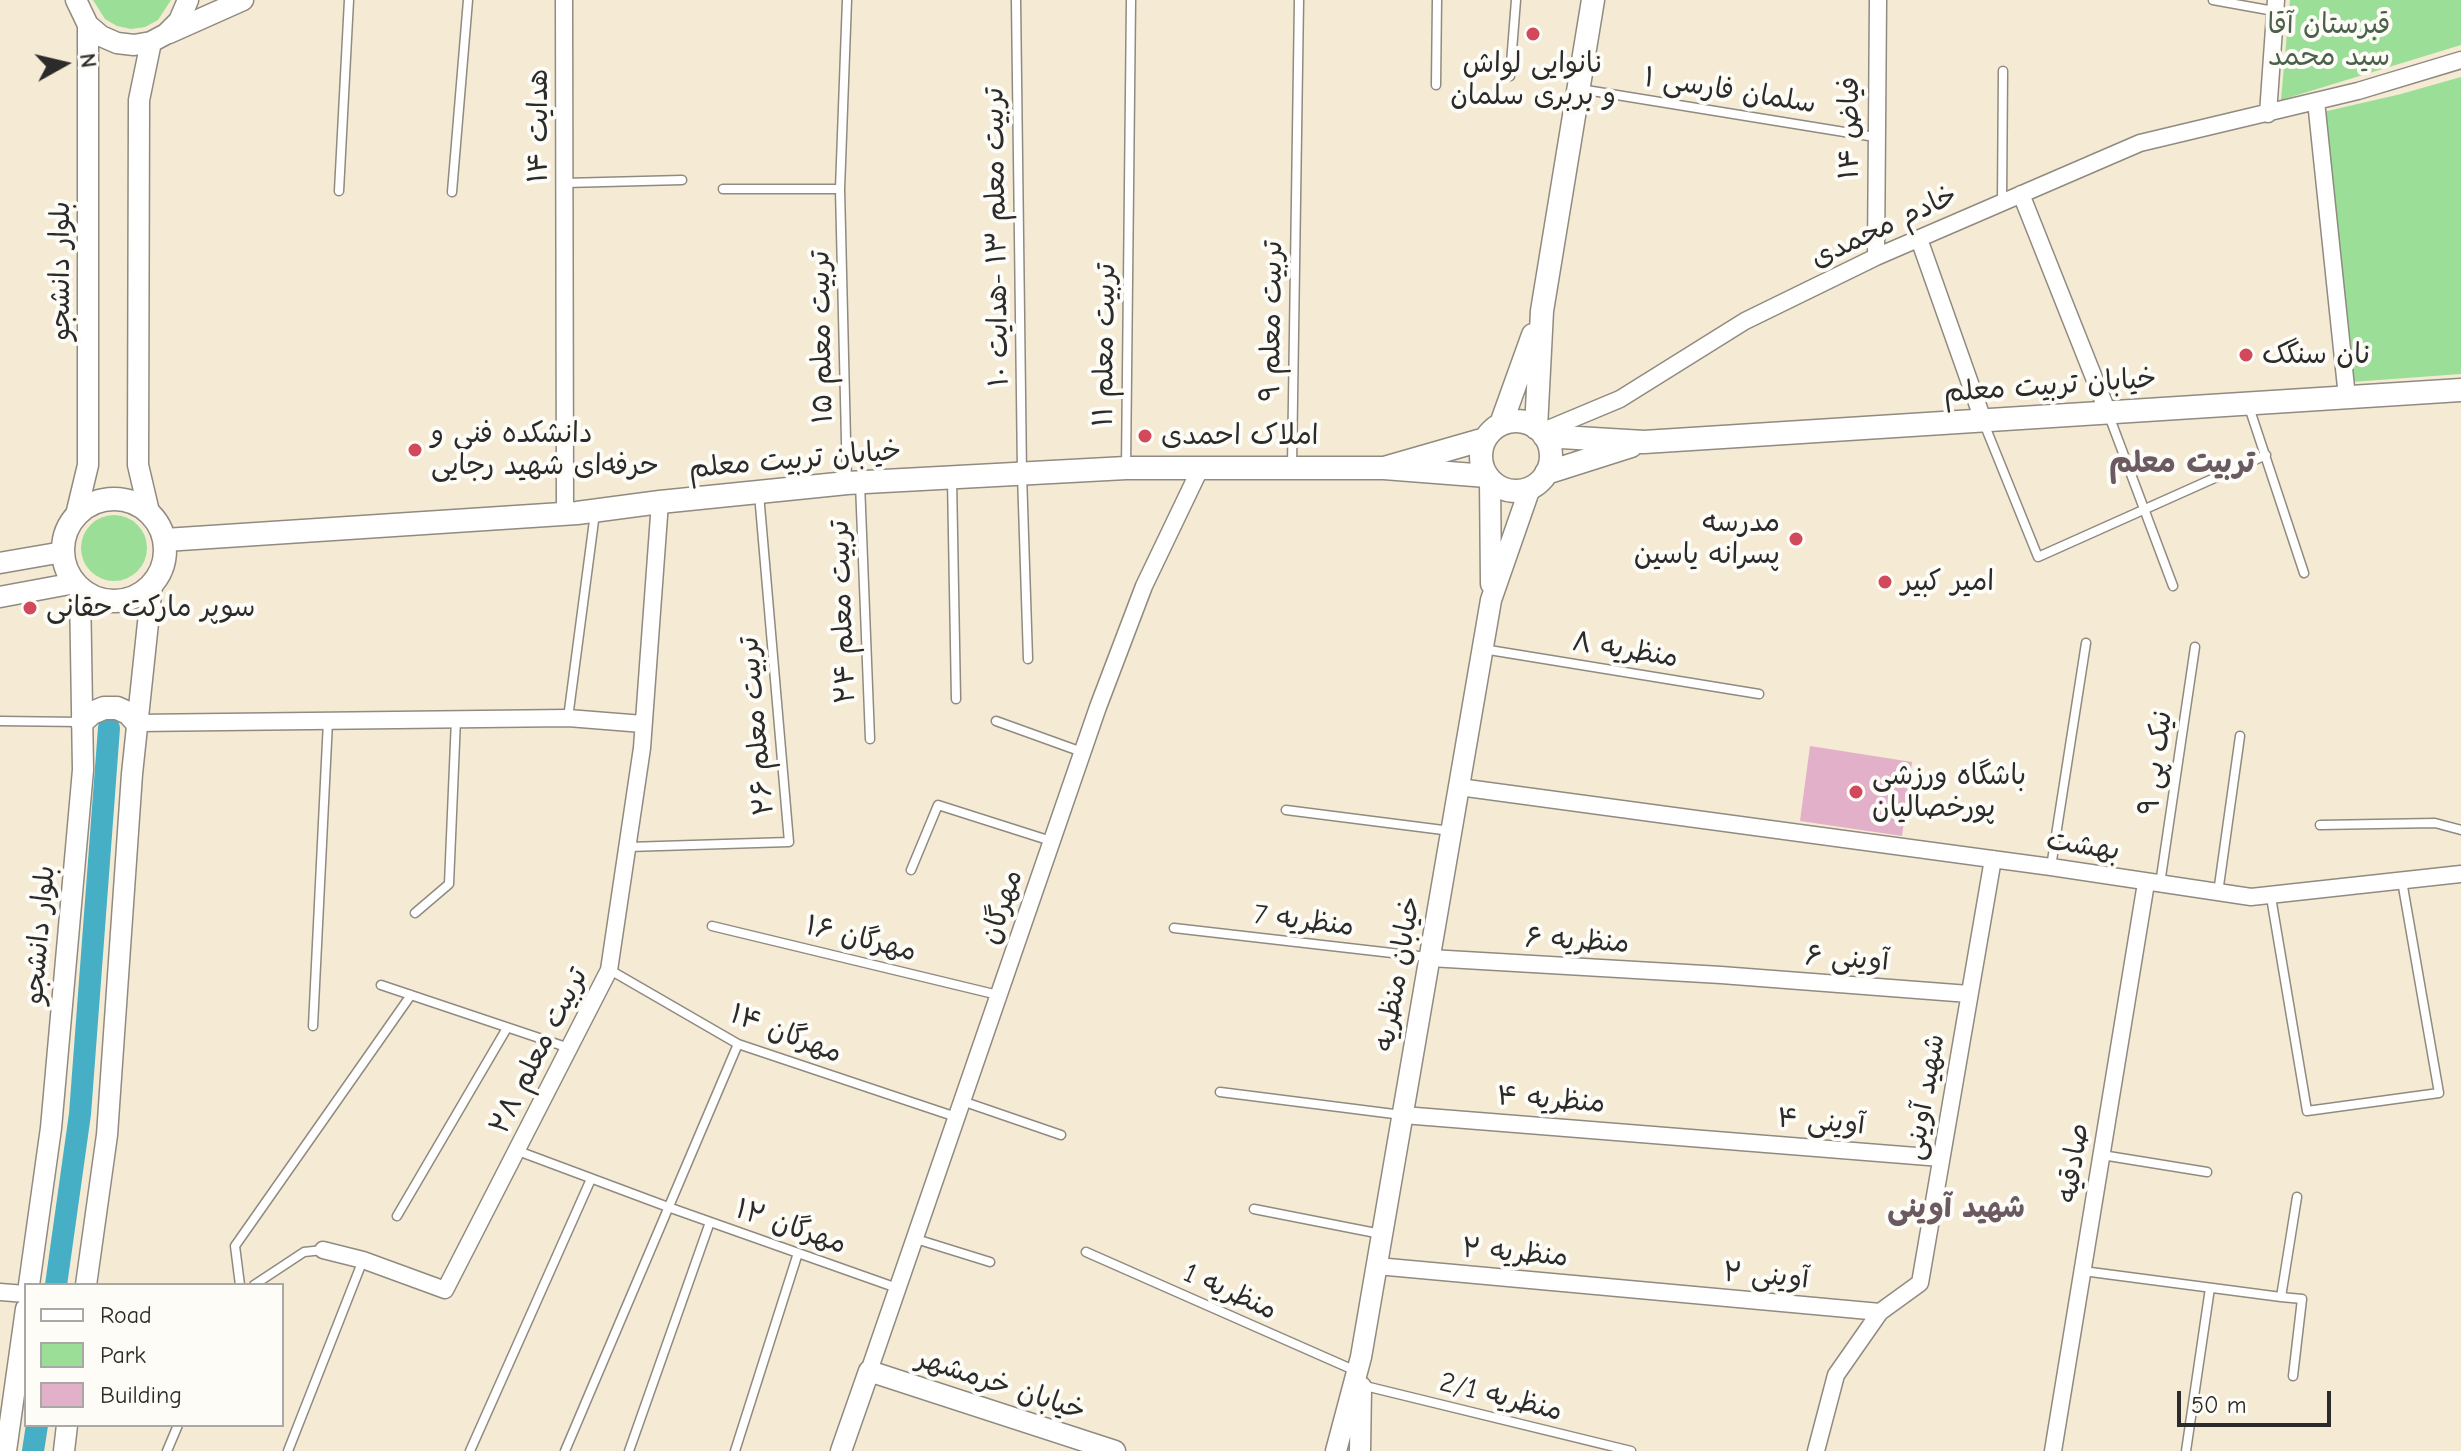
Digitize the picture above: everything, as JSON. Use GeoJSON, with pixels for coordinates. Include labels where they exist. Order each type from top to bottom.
{"type":"FeatureCollection","features":[{"type":"Feature","properties":{"kind":"main road"},"geometry":{"type":"LineString","coordinates":[[1538,481],[1550,452],[1540,432],[1542,311],[1593,0]]}},
{"type":"Feature","properties":{"kind":"main road"},"geometry":{"type":"LineString","coordinates":[[1488,478],[1481,460],[1542,311]]}},
{"type":"Feature","properties":{"kind":"main road","name":"خیابان تربیت معلم"},"geometry":{"type":"LineString","coordinates":[[1644,442],[2461,390]]}},
{"type":"Feature","properties":{"kind":"main road"},"geometry":{"type":"LineString","coordinates":[[1384,468],[1522,422],[1540,432],[1644,442]]}},
{"type":"Feature","properties":{"kind":"main road"},"geometry":{"type":"LineString","coordinates":[[1384,468],[1488,478],[1509,490],[1644,442]]}},
{"type":"Feature","properties":{"kind":"main road","name":"خیابان تربیت معلم"},"geometry":{"type":"LineString","coordinates":[[165,540],[565,514],[854,483],[1126,468],[1384,468]]}},
{"type":"Feature","properties":{"kind":"main road"},"geometry":{"type":"LineString","coordinates":[[112,499],[135,503],[149,512],[159,524],[165,540],[166,556],[152,585],[140,595],[117,601],[93,597],[77,585],[65,565],[63,552],[66,532],[76,515],[88,505],[112,499]]}},
{"type":"Feature","properties":{"kind":"main road"},"geometry":{"type":"LineString","coordinates":[[82,722],[104,708],[117,708],[128,713],[137,723]]}},
{"type":"Feature","properties":{"kind":"street"},"geometry":{"type":"LineString","coordinates":[[76,0],[88,25],[101,36],[117,43],[134,45],[158,38],[243,0]]}},
{"type":"Feature","properties":{"kind":"street"},"geometry":{"type":"LineString","coordinates":[[149,512],[138,465],[139,100],[158,38],[179,21],[188,0]]}},
{"type":"Feature","properties":{"kind":"street","name":"هدایت ۱۴"},"geometry":{"type":"LineString","coordinates":[[564,0],[565,514]]}},
{"type":"Feature","properties":{"kind":"street","name":"فیاض ۱۴"},"geometry":{"type":"LineString","coordinates":[[1876,257],[1878,0]]}},
{"type":"Feature","properties":{"kind":"street"},"geometry":{"type":"LineString","coordinates":[[2268,114],[2275,6]]}},
{"type":"Feature","properties":{"kind":"street","name":"بلوار دانشجو"},"geometry":{"type":"LineString","coordinates":[[76,515],[88,465],[88,25]]}},
{"type":"Feature","properties":{"kind":"street","name":"خادم محمدی"},"geometry":{"type":"LineString","coordinates":[[1540,432],[1620,399],[1745,321],[1876,257],[2140,143],[2268,114],[2461,60]]}},
{"type":"Feature","properties":{"kind":"street"},"geometry":{"type":"LineString","coordinates":[[2316,101],[2347,397]]}},
{"type":"Feature","properties":{"kind":"street"},"geometry":{"type":"LineString","coordinates":[[2021,194],[2108,413]]}},
{"type":"Feature","properties":{"kind":"street"},"geometry":{"type":"LineString","coordinates":[[1919,239],[1983,420]]}},
{"type":"Feature","properties":{"kind":"street","name":"مهرگان"},"geometry":{"type":"LineString","coordinates":[[869,1371],[1082,752],[1144,586],[1201,467]]}},
{"type":"Feature","properties":{"kind":"street"},"geometry":{"type":"LineString","coordinates":[[1488,478],[1491,600]]}},
{"type":"Feature","properties":{"kind":"street"},"geometry":{"type":"LineString","coordinates":[[1491,600],[1538,481]]}},
{"type":"Feature","properties":{"kind":"street","name":"تربیت معلم ۲۸"},"geometry":{"type":"LineString","coordinates":[[323,1250],[363,1260],[445,1290],[609,970],[643,724],[660,502]]}},
{"type":"Feature","properties":{"kind":"street"},"geometry":{"type":"LineString","coordinates":[[0,563],[63,552]]}},
{"type":"Feature","properties":{"kind":"street"},"geometry":{"type":"LineString","coordinates":[[0,597],[77,585]]}},
{"type":"Feature","properties":{"kind":"street","name":"بلوار دانشجو"},"geometry":{"type":"LineString","coordinates":[[29,1283],[51,1128],[83,770],[77,585]]}},
{"type":"Feature","properties":{"kind":"street"},"geometry":{"type":"LineString","coordinates":[[86,1283],[107,1135],[137,723],[152,585]]}},
{"type":"Feature","properties":{"kind":"street","name":"خیابان منظریه"},"geometry":{"type":"LineString","coordinates":[[1360,1371],[1491,600]]}},
{"type":"Feature","properties":{"kind":"street"},"geometry":{"type":"LineString","coordinates":[[137,723],[568,718],[643,724]]}},
{"type":"Feature","properties":{"kind":"street","name":"بهشت"},"geometry":{"type":"LineString","coordinates":[[1459,787],[2051,867],[2218,893],[2271,897],[2461,874]]}},
{"type":"Feature","properties":{"kind":"street","name":"شهید آوینی"},"geometry":{"type":"LineString","coordinates":[[1816,1451],[1836,1375],[1880,1312],[1920,1283],[1993,859]]}},
{"type":"Feature","properties":{"kind":"street","name":"صادقیه"},"geometry":{"type":"LineString","coordinates":[[2053,1451],[2102,1155],[2153,884]]}},
{"type":"Feature","properties":{"kind":"street","name":"منظریه ۶"},"geometry":{"type":"LineString","coordinates":[[1430,958],[1721,975]]}},
{"type":"Feature","properties":{"kind":"street","name":"آوینی ۶"},"geometry":{"type":"LineString","coordinates":[[1721,975],[1969,994]]}},
{"type":"Feature","properties":{"kind":"street","name":"منظریه ۴"},"geometry":{"type":"LineString","coordinates":[[1403,1115],[1696,1137]]}},
{"type":"Feature","properties":{"kind":"street","name":"آوینی ۴"},"geometry":{"type":"LineString","coordinates":[[1696,1137],[1941,1158]]}},
{"type":"Feature","properties":{"kind":"street","name":"منظریه ۲"},"geometry":{"type":"LineString","coordinates":[[1377,1266],[1648,1291]]}},
{"type":"Feature","properties":{"kind":"street","name":"آوینی ۲"},"geometry":{"type":"LineString","coordinates":[[1648,1291],[1880,1312]]}},
{"type":"Feature","properties":{"kind":"street"},"geometry":{"type":"LineString","coordinates":[[0,1292],[24,1294]]}},
{"type":"Feature","properties":{"kind":"street"},"geometry":{"type":"LineString","coordinates":[[6,1451],[24,1323]]}},
{"type":"Feature","properties":{"kind":"street"},"geometry":{"type":"LineString","coordinates":[[841,1451],[869,1371]]}},
{"type":"Feature","properties":{"kind":"street","name":"خیابان خرمشهر"},"geometry":{"type":"LineString","coordinates":[[869,1371],[1101,1449]]}},
{"type":"Feature","properties":{"kind":"street"},"geometry":{"type":"LineString","coordinates":[[1336,1451],[1360,1371]]}},
{"type":"Feature","properties":{"kind":"street"},"geometry":{"type":"LineString","coordinates":[[1360,1371],[1360,1451]]}},
{"type":"Feature","properties":{"kind":"street"},"geometry":{"type":"LineString","coordinates":[[64,1451],[67,1427]]}},
{"type":"Feature","properties":{"kind":"lane"},"geometry":{"type":"LineString","coordinates":[[339,191],[349,0]]}},
{"type":"Feature","properties":{"kind":"lane"},"geometry":{"type":"LineString","coordinates":[[452,192],[468,0]]}},
{"type":"Feature","properties":{"kind":"lane","name":"تربیت معلم ۱۵"},"geometry":{"type":"LineString","coordinates":[[847,0],[840,189],[854,483]]}},
{"type":"Feature","properties":{"kind":"lane","name":"تربیت معلم ۱۳ -هدایت ۱۰"},"geometry":{"type":"LineString","coordinates":[[1016,0],[1022,474],[1028,659]]}},
{"type":"Feature","properties":{"kind":"lane","name":"تربیت معلم ۱۱"},"geometry":{"type":"LineString","coordinates":[[1126,468],[1131,0]]}},
{"type":"Feature","properties":{"kind":"lane","name":"تربیت معلم ۹"},"geometry":{"type":"LineString","coordinates":[[1292,467],[1299,0]]}},
{"type":"Feature","properties":{"kind":"lane"},"geometry":{"type":"LineString","coordinates":[[1436,85],[1437,0]]}},
{"type":"Feature","properties":{"kind":"lane"},"geometry":{"type":"LineString","coordinates":[[1510,76],[1516,0]]}},
{"type":"Feature","properties":{"kind":"lane"},"geometry":{"type":"LineString","coordinates":[[2213,0],[2275,6]]}},
{"type":"Feature","properties":{"kind":"lane"},"geometry":{"type":"LineString","coordinates":[[2002,202],[2003,71]]}},
{"type":"Feature","properties":{"kind":"lane","name":"سلمان فارسی ۱"},"geometry":{"type":"LineString","coordinates":[[1578,89],[1875,137]]}},
{"type":"Feature","properties":{"kind":"lane"},"geometry":{"type":"LineString","coordinates":[[565,183],[682,180]]}},
{"type":"Feature","properties":{"kind":"lane"},"geometry":{"type":"LineString","coordinates":[[723,189],[840,189]]}},
{"type":"Feature","properties":{"kind":"lane"},"geometry":{"type":"LineString","coordinates":[[2247,403],[2304,573]]}},
{"type":"Feature","properties":{"kind":"lane"},"geometry":{"type":"LineString","coordinates":[[2108,413],[2173,586]]}},
{"type":"Feature","properties":{"kind":"lane"},"geometry":{"type":"LineString","coordinates":[[1983,420],[2038,557],[2266,455]]}},
{"type":"Feature","properties":{"kind":"lane"},"geometry":{"type":"LineString","coordinates":[[952,478],[956,699]]}},
{"type":"Feature","properties":{"kind":"lane","name":"تربیت معلم ۲۴"},"geometry":{"type":"LineString","coordinates":[[854,483],[870,739]]}},
{"type":"Feature","properties":{"kind":"lane","name":"تربیت معلم ۲۶"},"geometry":{"type":"LineString","coordinates":[[627,847],[789,842],[759,492]]}},
{"type":"Feature","properties":{"kind":"lane"},"geometry":{"type":"LineString","coordinates":[[568,718],[596,510]]}},
{"type":"Feature","properties":{"kind":"lane"},"geometry":{"type":"LineString","coordinates":[[2051,867],[2086,643]]}},
{"type":"Feature","properties":{"kind":"lane","name":"نیک پی ۹"},"geometry":{"type":"LineString","coordinates":[[2153,884],[2195,647]]}},
{"type":"Feature","properties":{"kind":"lane","name":"منظریه ۸"},"geometry":{"type":"LineString","coordinates":[[1483,649],[1759,694]]}},
{"type":"Feature","properties":{"kind":"lane"},"geometry":{"type":"LineString","coordinates":[[415,913],[449,884],[456,719]]}},
{"type":"Feature","properties":{"kind":"lane"},"geometry":{"type":"LineString","coordinates":[[313,1026],[328,720]]}},
{"type":"Feature","properties":{"kind":"lane"},"geometry":{"type":"LineString","coordinates":[[0,721],[82,722]]}},
{"type":"Feature","properties":{"kind":"lane"},"geometry":{"type":"LineString","coordinates":[[996,721],[1082,752]]}},
{"type":"Feature","properties":{"kind":"lane"},"geometry":{"type":"LineString","coordinates":[[2218,893],[2240,736]]}},
{"type":"Feature","properties":{"kind":"lane"},"geometry":{"type":"LineString","coordinates":[[911,870],[938,805],[1052,842]]}},
{"type":"Feature","properties":{"kind":"lane"},"geometry":{"type":"LineString","coordinates":[[1286,810],[1452,831]]}},
{"type":"Feature","properties":{"kind":"lane"},"geometry":{"type":"LineString","coordinates":[[2320,825],[2435,823],[2461,830]]}},
{"type":"Feature","properties":{"kind":"lane"},"geometry":{"type":"LineString","coordinates":[[2271,897],[2307,1111],[2439,1093],[2402,881]]}},
{"type":"Feature","properties":{"kind":"lane","name":"مهرگان ۱۶"},"geometry":{"type":"LineString","coordinates":[[712,926],[999,996]]}},
{"type":"Feature","properties":{"kind":"lane","name":"منظریه 7"},"geometry":{"type":"LineString","coordinates":[[1174,928],[1430,958]]}},
{"type":"Feature","properties":{"kind":"lane","name":"مهرگان ۱۴"},"geometry":{"type":"LineString","coordinates":[[609,970],[738,1044],[1061,1135]]}},
{"type":"Feature","properties":{"kind":"lane"},"geometry":{"type":"LineString","coordinates":[[381,985],[569,1048]]}},
{"type":"Feature","properties":{"kind":"lane"},"geometry":{"type":"LineString","coordinates":[[240,1283],[235,1246],[411,995]]}},
{"type":"Feature","properties":{"kind":"lane"},"geometry":{"type":"LineString","coordinates":[[397,1216],[507,1028]]}},
{"type":"Feature","properties":{"kind":"lane"},"geometry":{"type":"LineString","coordinates":[[565,1451],[738,1044]]}},
{"type":"Feature","properties":{"kind":"lane"},"geometry":{"type":"LineString","coordinates":[[1220,1092],[1403,1115]]}},
{"type":"Feature","properties":{"kind":"lane","name":"مهرگان ۱۲"},"geometry":{"type":"LineString","coordinates":[[518,1151],[898,1288]]}},
{"type":"Feature","properties":{"kind":"lane"},"geometry":{"type":"LineString","coordinates":[[2102,1155],[2207,1172]]}},
{"type":"Feature","properties":{"kind":"lane"},"geometry":{"type":"LineString","coordinates":[[470,1451],[591,1179]]}},
{"type":"Feature","properties":{"kind":"lane"},"geometry":{"type":"LineString","coordinates":[[2281,1297],[2297,1197]]}},
{"type":"Feature","properties":{"kind":"lane"},"geometry":{"type":"LineString","coordinates":[[1254,1209],[1382,1234]]}},
{"type":"Feature","properties":{"kind":"lane"},"geometry":{"type":"LineString","coordinates":[[629,1451],[710,1222]]}},
{"type":"Feature","properties":{"kind":"lane"},"geometry":{"type":"LineString","coordinates":[[916,1239],[990,1262]]}},
{"type":"Feature","properties":{"kind":"lane"},"geometry":{"type":"LineString","coordinates":[[257,1283],[304,1252],[323,1250]]}},
{"type":"Feature","properties":{"kind":"lane","name":"منظریه 1"},"geometry":{"type":"LineString","coordinates":[[1086,1252],[1360,1371]]}},
{"type":"Feature","properties":{"kind":"lane"},"geometry":{"type":"LineString","coordinates":[[735,1451],[798,1253]]}},
{"type":"Feature","properties":{"kind":"lane"},"geometry":{"type":"LineString","coordinates":[[288,1451],[363,1260]]}},
{"type":"Feature","properties":{"kind":"lane"},"geometry":{"type":"LineString","coordinates":[[2083,1271],[2302,1299],[2293,1376]]}},
{"type":"Feature","properties":{"kind":"lane"},"geometry":{"type":"LineString","coordinates":[[2186,1451],[2210,1288]]}},
{"type":"Feature","properties":{"kind":"lane","name":"منظریه 2/1"},"geometry":{"type":"LineString","coordinates":[[1360,1371],[1631,1451]]}},
{"type":"Feature","properties":{"kind":"lane"},"geometry":{"type":"LineString","coordinates":[[167,1451],[177,1427]]}},
{"type":"Feature","properties":{"kind":"green space"},"geometry":{"type":"Polygon","coordinates":[[[93,0],[171,0],[158,20],[145,27],[131,29],[105,19],[93,0]]]}},
{"type":"Feature","properties":{"kind":"green space","name":"قبرستان آقا سید محمد"},"geometry":{"type":"Polygon","coordinates":[[[2290,0],[2461,0],[2461,45],[2281,100],[2290,0]]]}},
{"type":"Feature","properties":{"kind":"green space","name":"قبرستان آقا سید محمد"},"geometry":{"type":"Polygon","coordinates":[[[2461,77],[2461,374],[2351,382],[2323,112],[2461,77]]]}},
{"type":"Feature","properties":{"kind":"green space"},"geometry":{"type":"Polygon","coordinates":[[[107,515],[121,515],[133,520],[142,529],[147,548],[145,561],[138,572],[121,581],[107,581],[95,576],[86,567],[81,555],[81,541],[86,529],[95,520],[107,515]]]}},
{"type":"Feature","properties":{"kind":"building","name":"باشگاه ورزشی پورخصالیان"},"geometry":{"type":"Polygon","coordinates":[[[1810,746],[1912,762],[1902,836],[1800,821],[1810,746]]]}},
{"type":"Feature","properties":{"kind":"waterway"},"geometry":{"type":"LineString","coordinates":[[56,1283],[80,1114],[109,728]]}},
{"type":"Feature","properties":{"kind":"waterway"},"geometry":{"type":"LineString","coordinates":[[33,1451],[37,1427]]}},
{"type":"Feature","properties":{"kind":"place","name":"نانوایی لواش و بربری سلمان"},"geometry":{"type":"Point","coordinates":[1533,34]}},
{"type":"Feature","properties":{"kind":"place","name":"نان سنگک"},"geometry":{"type":"Point","coordinates":[2246,355]}},
{"type":"Feature","properties":{"kind":"place","name":"املاک احمدی"},"geometry":{"type":"Point","coordinates":[1145,436]}},
{"type":"Feature","properties":{"kind":"place","name":"دانشکده فنی و حرفه‌ای شهید رجایی"},"geometry":{"type":"Point","coordinates":[415,450]}},
{"type":"Feature","properties":{"kind":"place","name":"مدرسه پسرانه یاسین"},"geometry":{"type":"Point","coordinates":[1796,539]}},
{"type":"Feature","properties":{"kind":"place","name":"امیر کبیر"},"geometry":{"type":"Point","coordinates":[1885,582]}},
{"type":"Feature","properties":{"kind":"place","name":"سوپر مارکت حقانی"},"geometry":{"type":"Point","coordinates":[30,608]}},
{"type":"Feature","properties":{"kind":"place","name":"باشگاه ورزشی پورخصالیان"},"geometry":{"type":"Point","coordinates":[1856,792]}},
{"type":"Feature","properties":{"kind":"district","name":"تربیت معلم"},"geometry":{"type":"Point","coordinates":[2182,464]}},
{"type":"Feature","properties":{"kind":"district","name":"شهید آوینی"},"geometry":{"type":"Point","coordinates":[1956,1209]}}]}
